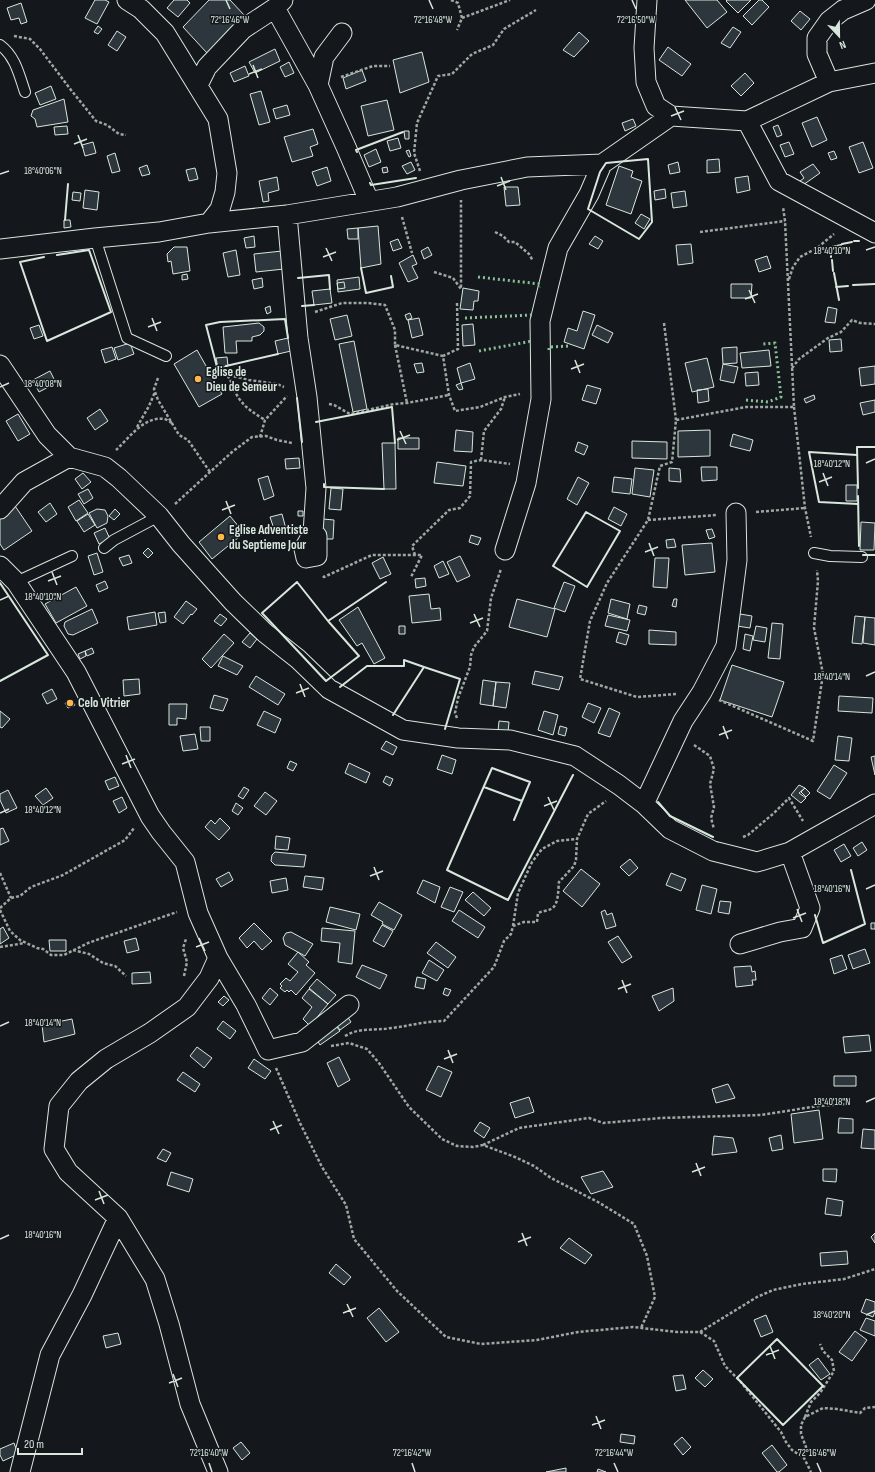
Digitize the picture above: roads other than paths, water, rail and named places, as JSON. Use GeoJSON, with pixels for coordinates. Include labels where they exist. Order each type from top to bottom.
{"type":"FeatureCollection","features":[{"type":"Feature","properties":{"kind":"street"},"geometry":{"type":"LineString","coordinates":[[127,0],[141,9],[165,32],[218,119],[227,173],[226,192],[220,209],[210,222]]}},
{"type":"Feature","properties":{"kind":"street"},"geometry":{"type":"LineString","coordinates":[[647,0],[644,48],[646,82],[656,106],[671,116],[747,121],[829,82],[875,73]]}},
{"type":"Feature","properties":{"kind":"street"},"geometry":{"type":"LineString","coordinates":[[829,82],[817,54],[817,38],[830,22],[843,10],[866,0]]}},
{"type":"Feature","properties":{"kind":"street"},"geometry":{"type":"LineString","coordinates":[[198,85],[206,67],[243,29],[279,4],[346,146],[369,201]]}},
{"type":"Feature","properties":{"kind":"street"},"geometry":{"type":"LineString","coordinates":[[318,85],[324,57],[342,33]]}},
{"type":"Feature","properties":{"kind":"street"},"geometry":{"type":"LineString","coordinates":[[505,550],[526,483],[542,399],[540,321],[558,248],[589,194],[602,164],[671,116]]}},
{"type":"Feature","properties":{"kind":"street"},"geometry":{"type":"LineString","coordinates":[[747,121],[779,181],[875,233]]}},
{"type":"Feature","properties":{"kind":"street"},"geometry":{"type":"LineString","coordinates":[[0,249],[159,232],[210,222],[287,215],[397,197],[461,180],[527,167],[602,164]]}},
{"type":"Feature","properties":{"kind":"street"},"geometry":{"type":"LineString","coordinates":[[287,215],[302,392],[312,445],[316,488],[313,533],[304,549],[306,558],[317,556],[317,536]]}},
{"type":"Feature","properties":{"kind":"street"},"geometry":{"type":"LineString","coordinates":[[0,365],[47,435],[69,457],[105,467],[119,478],[159,516],[181,544],[233,602],[265,633],[298,659],[329,689],[403,730],[458,738],[510,740],[574,756],[619,785],[644,804],[670,829],[710,850],[757,862],[790,852],[875,804]]}},
{"type":"Feature","properties":{"kind":"street"},"geometry":{"type":"LineString","coordinates":[[0,509],[24,482],[69,457]]}},
{"type":"Feature","properties":{"kind":"street"},"geometry":{"type":"LineString","coordinates":[[644,804],[683,721],[702,692],[726,646],[737,560],[736,513]]}},
{"type":"Feature","properties":{"kind":"street"},"geometry":{"type":"LineString","coordinates":[[0,566],[16,582],[76,672],[150,816],[185,862],[198,914],[218,958],[246,1005],[268,1050],[302,1042],[348,1005]]}},
{"type":"Feature","properties":{"kind":"street"},"geometry":{"type":"LineString","coordinates":[[740,944],[780,932],[802,928],[810,908],[790,852]]}},
{"type":"Feature","properties":{"kind":"street"},"geometry":{"type":"LineString","coordinates":[[218,958],[209,978],[187,1007],[150,1033],[106,1059],[79,1081],[59,1106],[54,1149],[68,1172],[118,1218],[155,1279],[170,1324],[190,1404],[218,1472]]}},
{"type":"Feature","properties":{"kind":"street"},"geometry":{"type":"LineString","coordinates":[[20,1472],[50,1355],[82,1295],[118,1218]]}},
{"type":"Feature","properties":{"kind":"lane"},"geometry":{"type":"LineString","coordinates":[[0,45],[9,52],[16,66],[25,92]]}},
{"type":"Feature","properties":{"kind":"lane"},"geometry":{"type":"LineString","coordinates":[[95,238],[127,338],[166,356]]}},
{"type":"Feature","properties":{"kind":"lane"},"geometry":{"type":"LineString","coordinates":[[104,548],[114,540],[159,516]]}},
{"type":"Feature","properties":{"kind":"lane"},"geometry":{"type":"LineString","coordinates":[[814,553],[830,556],[862,557]]}},
{"type":"Feature","properties":{"kind":"lane"},"geometry":{"type":"LineString","coordinates":[[16,582],[72,556]]}},
{"type":"Feature","properties":{"kind":"place","name":"Eglise de Dieu de Semeur"},"geometry":{"type":"Point","coordinates":[198,379]}},
{"type":"Feature","properties":{"kind":"place","name":"Eglise Adventiste du Septieme Jour"},"geometry":{"type":"Point","coordinates":[221,537]}},
{"type":"Feature","properties":{"kind":"place","name":"Celo Vitrier"},"geometry":{"type":"Point","coordinates":[70,703]}}]}
